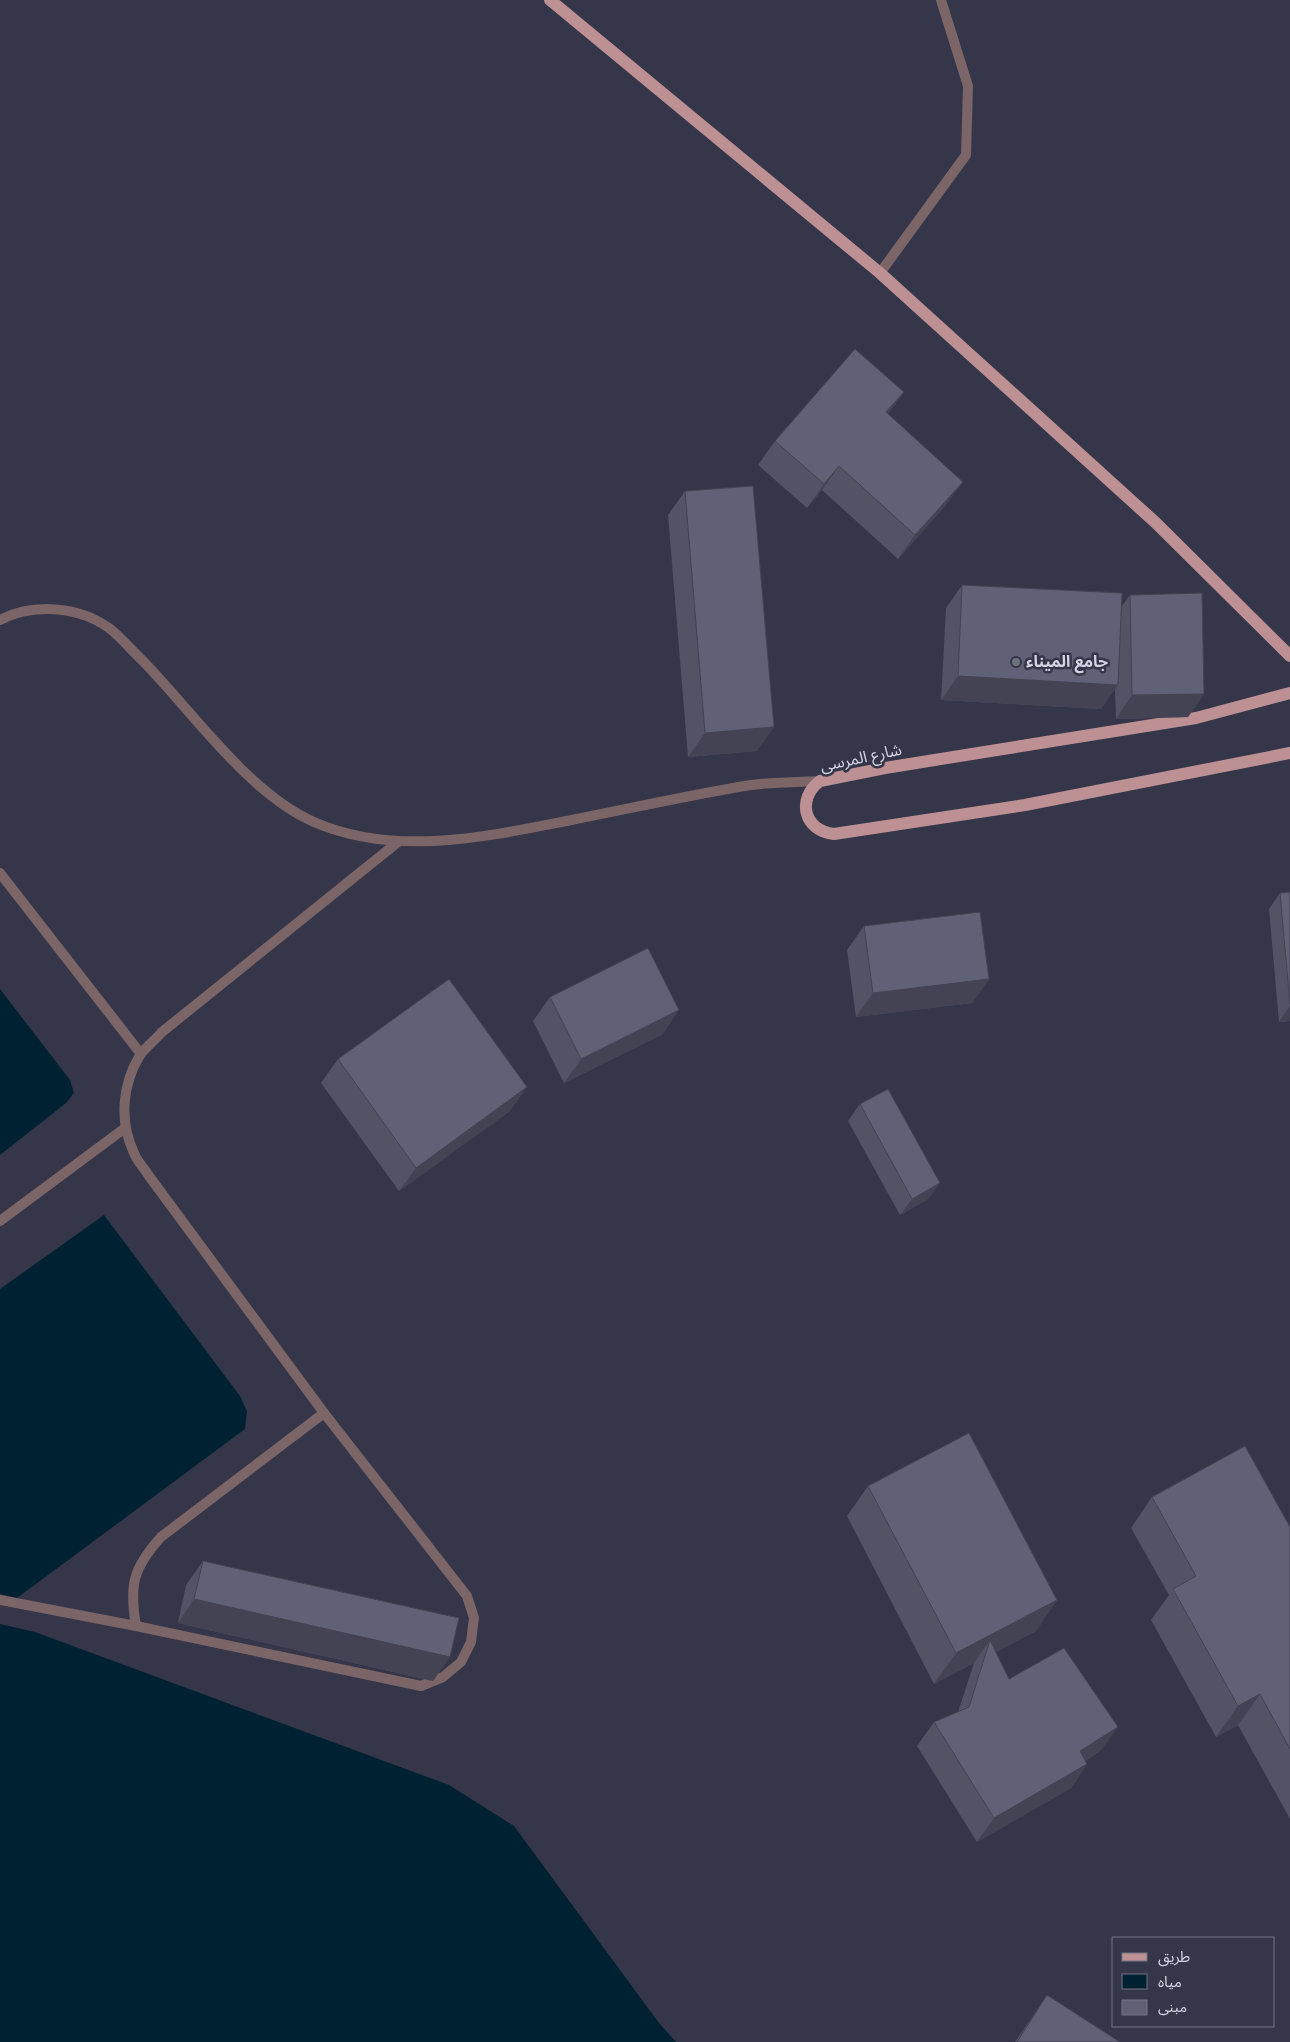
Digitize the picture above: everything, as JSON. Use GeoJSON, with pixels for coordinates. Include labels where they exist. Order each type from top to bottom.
{"type":"FeatureCollection","features":[{"type":"Feature","properties":{"kind":"main road"},"geometry":{"type":"LineString","coordinates":[[550,0],[880,273],[1156,523],[1290,656]]}},
{"type":"Feature","properties":{"kind":"main road","name":"شارع المرسى"},"geometry":{"type":"LineString","coordinates":[[1290,693],[1196,718],[894,766],[820,781],[812,787],[805,807],[809,819],[815,828],[823,833],[834,834],[1025,805],[1290,753]]}},
{"type":"Feature","properties":{"kind":"street"},"geometry":{"type":"LineString","coordinates":[[880,273],[966,155],[968,86],[941,0]]}},
{"type":"Feature","properties":{"kind":"street"},"geometry":{"type":"LineString","coordinates":[[0,620],[34,609],[60,609],[86,616],[109,628],[163,682],[244,770],[277,801],[314,822],[355,836],[398,842],[445,840],[526,829],[753,785],[820,781]]}},
{"type":"Feature","properties":{"kind":"street"},"geometry":{"type":"LineString","coordinates":[[0,1600],[136,1626],[421,1686],[443,1678],[461,1662],[471,1642],[474,1618],[468,1596],[324,1413],[149,1176],[134,1154],[125,1128],[124,1102],[129,1076],[141,1054],[162,1032],[398,842]]}},
{"type":"Feature","properties":{"kind":"street"},"geometry":{"type":"LineString","coordinates":[[0,873],[141,1054]]}},
{"type":"Feature","properties":{"kind":"street"},"geometry":{"type":"LineString","coordinates":[[0,1221],[125,1128]]}},
{"type":"Feature","properties":{"kind":"street"},"geometry":{"type":"LineString","coordinates":[[136,1626],[132,1601],[135,1578],[145,1555],[161,1537],[324,1413]]}},
{"type":"Feature","properties":{"kind":"water"},"geometry":{"type":"Polygon","coordinates":[[[0,989],[70,1080],[74,1093],[66,1103],[0,1155],[0,989]]]}},
{"type":"Feature","properties":{"kind":"water"},"geometry":{"type":"Polygon","coordinates":[[[104,1215],[240,1396],[247,1411],[245,1429],[17,1598],[0,1594],[0,1289],[104,1215]]]}},
{"type":"Feature","properties":{"kind":"water"},"geometry":{"type":"Polygon","coordinates":[[[0,1624],[35,1632],[449,1785],[514,1826],[659,2023],[676,2042],[0,2042],[0,1624]]]}},
{"type":"Feature","properties":{"kind":"building"},"geometry":{"type":"Polygon","coordinates":[[[855,349],[904,392],[886,412],[963,482],[915,535],[839,466],[824,484],[775,441],[855,349]]]}},
{"type":"Feature","properties":{"kind":"building"},"geometry":{"type":"Polygon","coordinates":[[[753,486],[774,727],[705,733],[685,491],[753,486]]]}},
{"type":"Feature","properties":{"kind":"building"},"geometry":{"type":"Polygon","coordinates":[[[962,585],[1122,593],[1118,685],[958,676],[962,585]]]}},
{"type":"Feature","properties":{"kind":"building"},"geometry":{"type":"Polygon","coordinates":[[[1202,593],[1204,694],[1132,695],[1130,595],[1202,593]]]}},
{"type":"Feature","properties":{"kind":"building"},"geometry":{"type":"Polygon","coordinates":[[[1290,892],[1290,1004],[1280,893],[1290,892]]]}},
{"type":"Feature","properties":{"kind":"building"},"geometry":{"type":"Polygon","coordinates":[[[980,912],[989,979],[873,993],[864,926],[980,912]]]}},
{"type":"Feature","properties":{"kind":"building"},"geometry":{"type":"Polygon","coordinates":[[[648,948],[679,1010],[581,1059],[550,997],[648,948]]]}},
{"type":"Feature","properties":{"kind":"building"},"geometry":{"type":"Polygon","coordinates":[[[449,979],[527,1087],[416,1168],[338,1059],[449,979]]]}},
{"type":"Feature","properties":{"kind":"building"},"geometry":{"type":"Polygon","coordinates":[[[888,1089],[940,1183],[912,1199],[860,1104],[888,1089]]]}},
{"type":"Feature","properties":{"kind":"building"},"geometry":{"type":"Polygon","coordinates":[[[969,1433],[1057,1600],[956,1653],[868,1486],[969,1433]]]}},
{"type":"Feature","properties":{"kind":"building"},"geometry":{"type":"Polygon","coordinates":[[[1245,1446],[1290,1527],[1290,1749],[1260,1694],[1238,1706],[1173,1589],[1196,1576],[1152,1497],[1245,1446]]]}},
{"type":"Feature","properties":{"kind":"building"},"geometry":{"type":"Polygon","coordinates":[[[203,1561],[459,1618],[450,1657],[194,1599],[203,1561]]]}},
{"type":"Feature","properties":{"kind":"building"},"geometry":{"type":"Polygon","coordinates":[[[990,1640],[1009,1679],[1064,1648],[1118,1727],[1080,1751],[1087,1764],[994,1818],[934,1722],[969,1707],[990,1640]]]}},
{"type":"Feature","properties":{"kind":"building"},"geometry":{"type":"Polygon","coordinates":[[[1047,1995],[1120,2042],[1017,2042],[1047,1995]]]}},
{"type":"Feature","properties":{"kind":"place","name":"جامع الميناء"},"geometry":{"type":"Point","coordinates":[1016,662]}}]}
